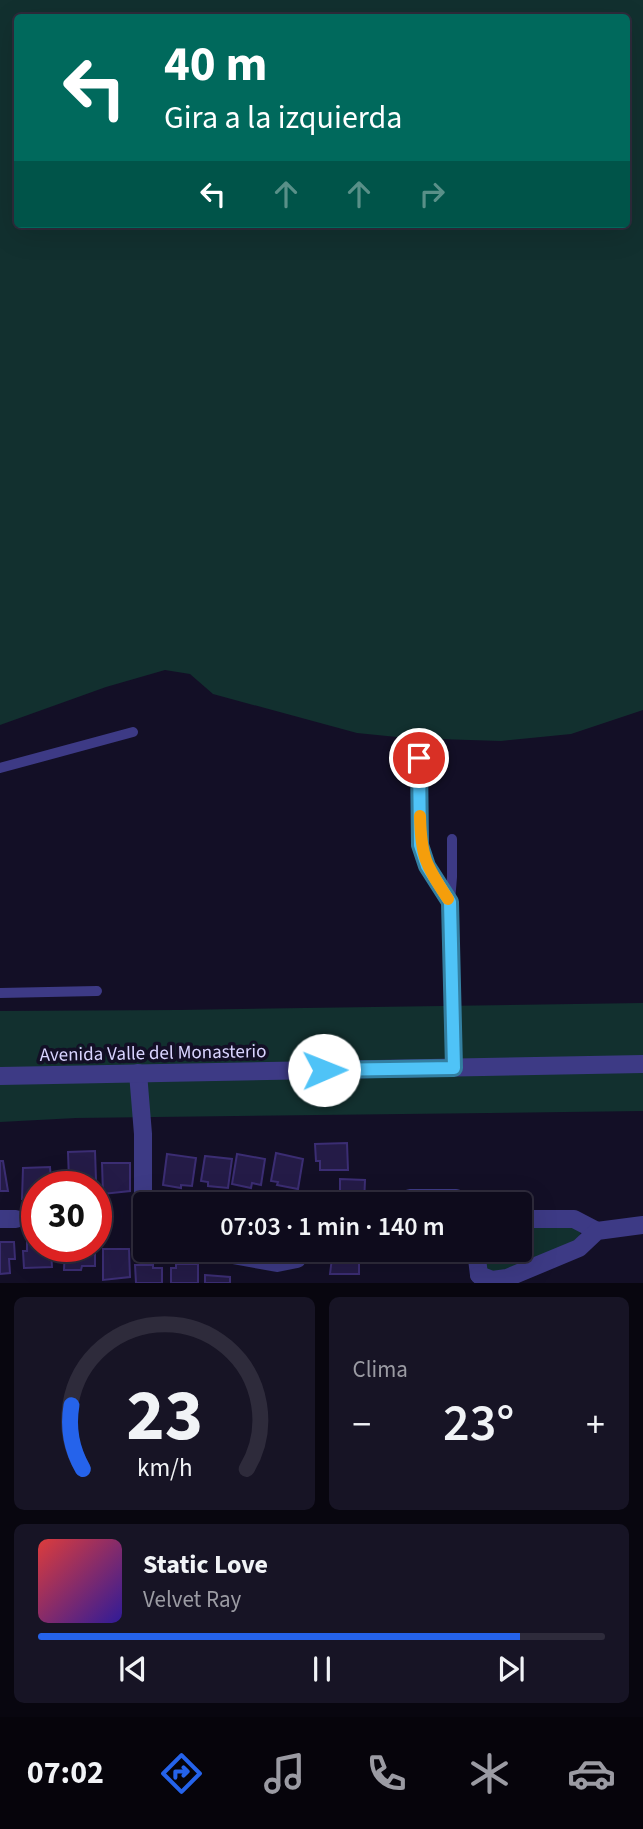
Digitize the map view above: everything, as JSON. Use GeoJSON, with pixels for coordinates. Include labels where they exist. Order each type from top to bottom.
{"type":"FeatureCollection","features":[{"type":"Feature","properties":{"kind":"street","name":"Avenida Valle del Monasterio"},"geometry":{"type":"LineString","coordinates":[[0,1076],[643,1064]]}},
{"type":"Feature","properties":{"kind":"street"},"geometry":{"type":"LineString","coordinates":[[138,1073],[144,1192]]}},
{"type":"Feature","properties":{"kind":"street"},"geometry":{"type":"LineString","coordinates":[[532,1219],[575,1219],[597,1231]]}},
{"type":"Feature","properties":{"kind":"street"},"geometry":{"type":"LineString","coordinates":[[473,1279],[507,1278],[579,1248],[597,1231],[643,1225]]}},
{"type":"Feature","properties":{"kind":"lane"},"geometry":{"type":"LineString","coordinates":[[0,768],[133,732]]}},
{"type":"Feature","properties":{"kind":"lane"},"geometry":{"type":"LineString","coordinates":[[419,758],[420,845],[427,866],[450,902]]}},
{"type":"Feature","properties":{"kind":"lane"},"geometry":{"type":"LineString","coordinates":[[452,839],[450,902],[454,1068]]}},
{"type":"Feature","properties":{"kind":"lane"},"geometry":{"type":"LineString","coordinates":[[0,993],[97,991]]}},
{"type":"Feature","properties":{"kind":"green space"},"geometry":{"type":"Polygon","coordinates":[[[0,0],[643,0],[643,710],[571,734],[501,741],[407,738],[357,733],[213,694],[190,674],[165,670],[106,687],[0,725],[0,0]]]}},
{"type":"Feature","properties":{"kind":"green space"},"geometry":{"type":"Polygon","coordinates":[[[643,1003],[643,1111],[76,1118],[0,1122],[0,1011],[643,1003]]]}},
{"type":"Feature","properties":{"kind":"green space"},"geometry":{"type":"Polygon","coordinates":[[[575,1225],[581,1231],[575,1243],[532,1260],[532,1226],[575,1225]]]}},
{"type":"Feature","properties":{"kind":"green space"},"geometry":{"type":"Polygon","coordinates":[[[484,1262],[526,1262],[497,1273],[487,1271],[484,1262]]]}},
{"type":"Feature","properties":{"kind":"building"},"geometry":{"type":"Polygon","coordinates":[[[347,1143],[348,1170],[320,1170],[320,1161],[316,1161],[315,1144],[347,1143]]]}},
{"type":"Feature","properties":{"kind":"building"},"geometry":{"type":"Polygon","coordinates":[[[95,1151],[96,1171],[69,1171],[68,1152],[95,1151]]]}},
{"type":"Feature","properties":{"kind":"building"},"geometry":{"type":"Polygon","coordinates":[[[276,1153],[303,1159],[298,1189],[277,1185],[278,1182],[271,1181],[276,1153]]]}},
{"type":"Feature","properties":{"kind":"building"},"geometry":{"type":"Polygon","coordinates":[[[167,1154],[196,1158],[192,1186],[181,1185],[181,1188],[163,1185],[167,1154]]]}},
{"type":"Feature","properties":{"kind":"building"},"geometry":{"type":"Polygon","coordinates":[[[237,1154],[265,1159],[261,1185],[252,1183],[251,1188],[232,1184],[237,1154]]]}},
{"type":"Feature","properties":{"kind":"building"},"geometry":{"type":"Polygon","coordinates":[[[205,1156],[232,1159],[228,1188],[208,1186],[208,1182],[201,1181],[205,1156]]]}},
{"type":"Feature","properties":{"kind":"building"},"geometry":{"type":"Polygon","coordinates":[[[0,1161],[3,1161],[8,1191],[0,1191],[0,1161]]]}},
{"type":"Feature","properties":{"kind":"building"},"geometry":{"type":"Polygon","coordinates":[[[102,1163],[130,1163],[130,1191],[112,1193],[112,1171],[102,1171],[102,1163]]]}},
{"type":"Feature","properties":{"kind":"building"},"geometry":{"type":"Polygon","coordinates":[[[50,1167],[50,1171],[23,1171],[23,1168],[50,1167]]]}},
{"type":"Feature","properties":{"kind":"building"},"geometry":{"type":"Polygon","coordinates":[[[340,1179],[365,1180],[364,1192],[340,1192],[340,1179]]]}},
{"type":"Feature","properties":{"kind":"building"},"geometry":{"type":"Polygon","coordinates":[[[0,1242],[14,1242],[15,1259],[9,1259],[10,1273],[0,1274],[0,1242]]]}},
{"type":"Feature","properties":{"kind":"building"},"geometry":{"type":"Polygon","coordinates":[[[112,1249],[129,1249],[130,1277],[103,1280],[103,1262],[112,1262],[112,1249]]]}},
{"type":"Feature","properties":{"kind":"building"},"geometry":{"type":"Polygon","coordinates":[[[24,1262],[52,1262],[52,1267],[24,1268],[24,1262]]]}},
{"type":"Feature","properties":{"kind":"building"},"geometry":{"type":"Polygon","coordinates":[[[64,1262],[95,1262],[95,1266],[82,1266],[81,1270],[64,1270],[64,1262]]]}},
{"type":"Feature","properties":{"kind":"building"},"geometry":{"type":"Polygon","coordinates":[[[332,1262],[359,1262],[359,1274],[330,1274],[332,1262]]]}},
{"type":"Feature","properties":{"kind":"building"},"geometry":{"type":"Polygon","coordinates":[[[176,1264],[198,1264],[198,1283],[171,1283],[171,1268],[176,1268],[176,1264]]]}},
{"type":"Feature","properties":{"kind":"building"},"geometry":{"type":"Polygon","coordinates":[[[135,1265],[162,1268],[162,1283],[136,1283],[135,1265]]]}},
{"type":"Feature","properties":{"kind":"building"},"geometry":{"type":"Polygon","coordinates":[[[205,1275],[230,1277],[230,1283],[205,1283],[205,1275]]]}},
{"type":"Feature","properties":{"kind":"slow traffic"},"geometry":{"type":"LineString","coordinates":[[420,816],[420,845],[427,866],[448,899]]}},
{"type":"Feature","properties":{"kind":"route"},"geometry":{"type":"LineString","coordinates":[[324,1070],[454,1068],[450,902],[427,866],[420,845],[419,758]]}}]}
